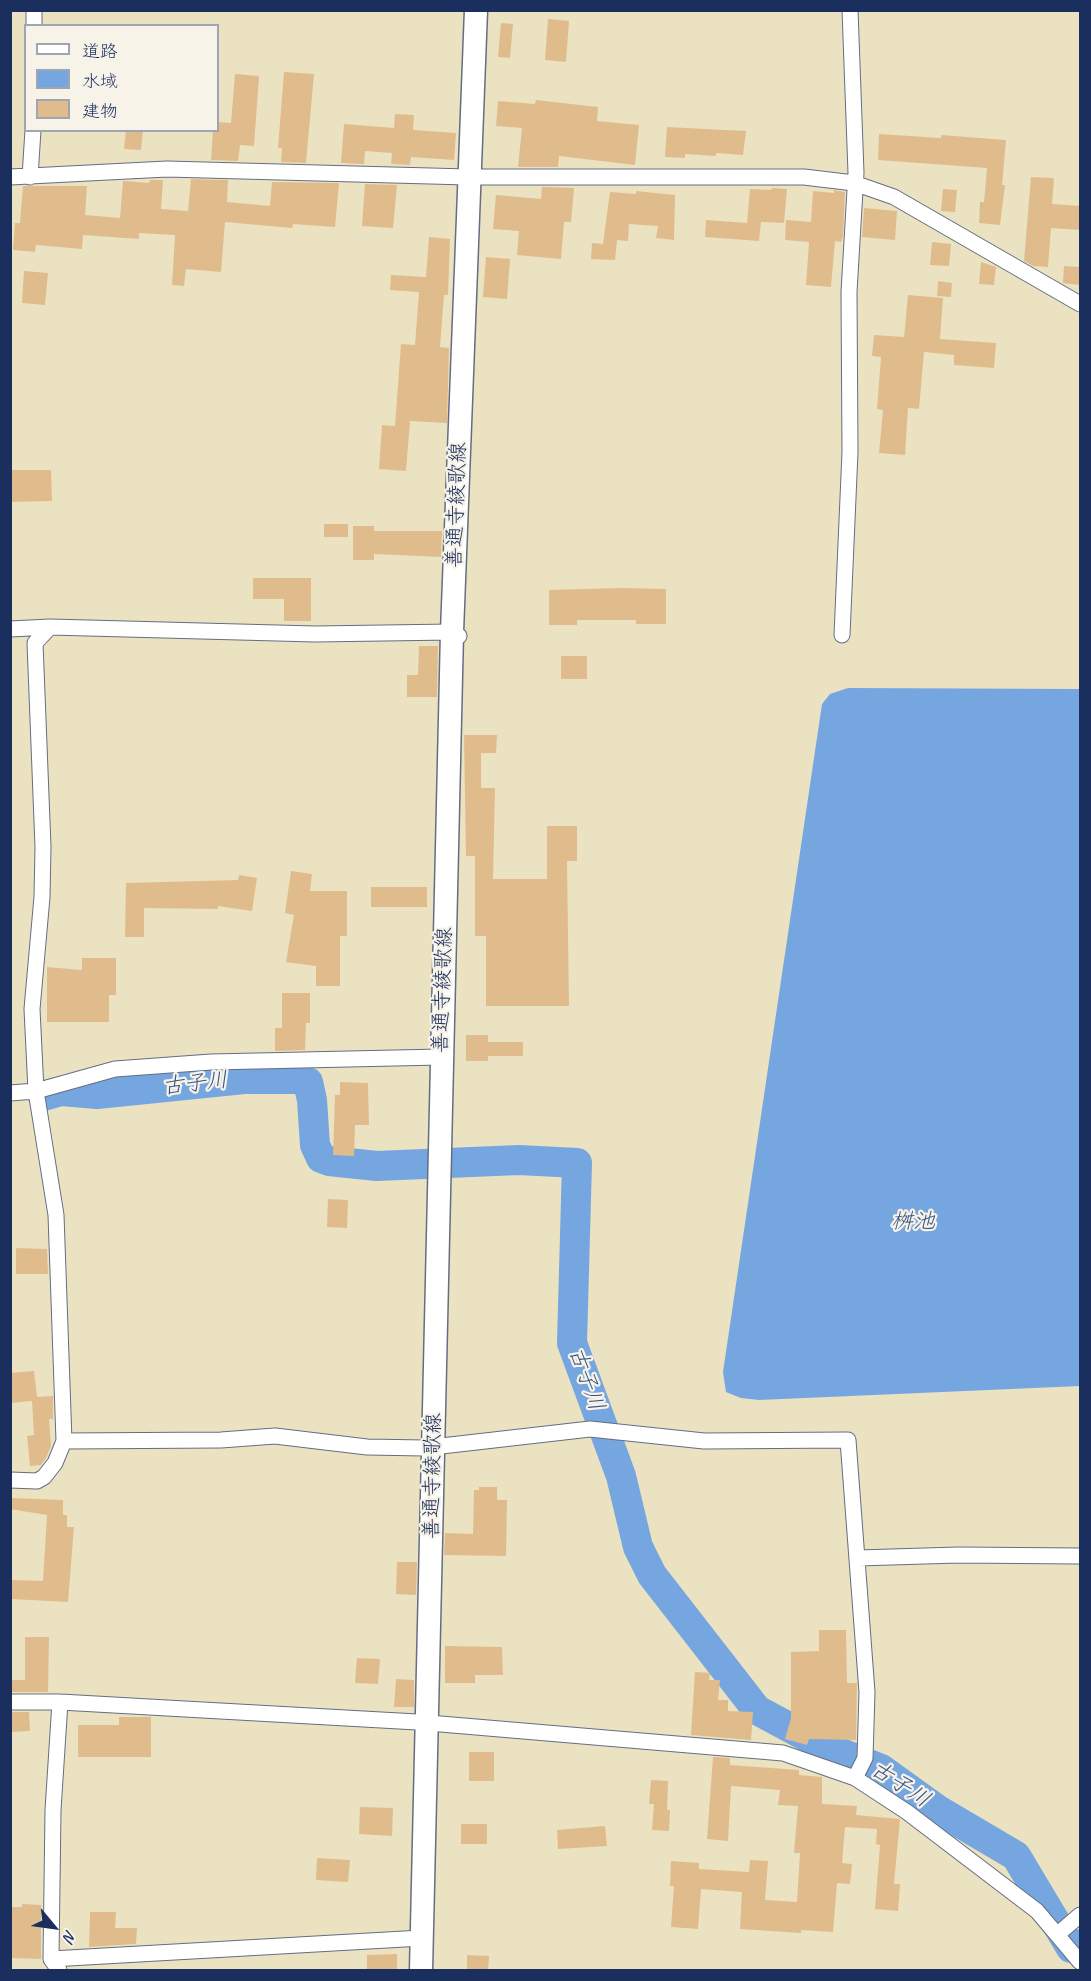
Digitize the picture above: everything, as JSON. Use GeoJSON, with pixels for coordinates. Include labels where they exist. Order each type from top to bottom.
{"type":"FeatureCollection","features":[{"type":"Feature","properties":{"kind":"main road","name":"善通寺綾歌線"},"geometry":{"type":"LineString","coordinates":[[421,1971],[441,1057],[458,635],[468,177],[476,10]]}},
{"type":"Feature","properties":{"kind":"street"},"geometry":{"type":"LineString","coordinates":[[842,635],[850,452],[849,292],[856,137],[850,10]]}},
{"type":"Feature","properties":{"kind":"street"},"geometry":{"type":"LineString","coordinates":[[30,177],[33,132]]}},
{"type":"Feature","properties":{"kind":"street"},"geometry":{"type":"LineString","coordinates":[[10,177],[167,169],[468,177],[804,177],[854,183],[894,197],[1080,304]]}},
{"type":"Feature","properties":{"kind":"street"},"geometry":{"type":"LineString","coordinates":[[10,1480],[37,1481],[44,1477],[55,1463],[64,1441],[56,1215],[36,1091],[32,1009],[42,897],[43,847],[35,643],[50,627]]}},
{"type":"Feature","properties":{"kind":"street"},"geometry":{"type":"LineString","coordinates":[[10,629],[50,627],[315,634],[458,635]]}},
{"type":"Feature","properties":{"kind":"street"},"geometry":{"type":"LineString","coordinates":[[10,1093],[36,1091],[115,1069],[211,1062],[441,1057]]}},
{"type":"Feature","properties":{"kind":"street"},"geometry":{"type":"LineString","coordinates":[[64,1441],[220,1440],[275,1436],[367,1447],[434,1447],[590,1429],[704,1441],[848,1440],[867,1692],[865,1758],[855,1778]]}},
{"type":"Feature","properties":{"kind":"street"},"geometry":{"type":"LineString","coordinates":[[858,1558],[958,1555],[1080,1556]]}},
{"type":"Feature","properties":{"kind":"street"},"geometry":{"type":"LineString","coordinates":[[10,1702],[60,1702],[406,1721],[427,1725],[783,1753],[855,1778],[907,1812],[1037,1911],[1080,1962]]}},
{"type":"Feature","properties":{"kind":"street"},"geometry":{"type":"LineString","coordinates":[[60,1702],[53,1810],[55,1965],[422,1938]]}},
{"type":"Feature","properties":{"kind":"street"},"geometry":{"type":"LineString","coordinates":[[1058,1934],[1080,1915]]}},
{"type":"Feature","properties":{"kind":"water","name":"桝池"},"geometry":{"type":"Polygon","coordinates":[[[848,688],[1080,689],[1080,1386],[759,1400],[741,1398],[726,1392],[723,1372],[822,704],[830,694],[848,688]]]}},
{"type":"Feature","properties":{"kind":"building"},"geometry":{"type":"Polygon","coordinates":[[[548,19],[569,21],[566,62],[545,60],[548,19]]]}},
{"type":"Feature","properties":{"kind":"building"},"geometry":{"type":"Polygon","coordinates":[[[501,23],[513,24],[510,58],[498,57],[501,23]]]}},
{"type":"Feature","properties":{"kind":"building"},"geometry":{"type":"Polygon","coordinates":[[[284,72],[314,74],[306,163],[281,162],[282,148],[278,148],[284,72]]]}},
{"type":"Feature","properties":{"kind":"building"},"geometry":{"type":"Polygon","coordinates":[[[235,74],[259,76],[254,146],[240,145],[238,161],[211,160],[213,132],[219,132],[219,122],[231,123],[235,74]]]}},
{"type":"Feature","properties":{"kind":"building"},"geometry":{"type":"Polygon","coordinates":[[[536,100],[598,107],[597,121],[639,125],[635,165],[559,156],[558,167],[518,167],[522,128],[496,126],[498,101],[535,104],[536,100]]]}},
{"type":"Feature","properties":{"kind":"building"},"geometry":{"type":"Polygon","coordinates":[[[395,114],[414,115],[413,130],[456,133],[454,160],[411,157],[410,165],[391,164],[392,153],[365,151],[364,164],[341,163],[344,124],[394,128],[395,114]]]}},
{"type":"Feature","properties":{"kind":"building"},"geometry":{"type":"Polygon","coordinates":[[[667,127],[746,131],[743,155],[716,153],[716,156],[685,154],[685,158],[665,157],[667,127]]]}},
{"type":"Feature","properties":{"kind":"building"},"geometry":{"type":"Polygon","coordinates":[[[126,132],[143,132],[141,150],[124,149],[126,132]]]}},
{"type":"Feature","properties":{"kind":"building"},"geometry":{"type":"Polygon","coordinates":[[[879,134],[941,138],[941,135],[1006,140],[1002,185],[1005,185],[1000,225],[979,223],[980,202],[984,202],[987,168],[878,160],[879,134]]]}},
{"type":"Feature","properties":{"kind":"building"},"geometry":{"type":"Polygon","coordinates":[[[1031,177],[1054,178],[1052,204],[1080,206],[1080,230],[1051,228],[1048,267],[1033,266],[1024,261],[1031,177]]]}},
{"type":"Feature","properties":{"kind":"building"},"geometry":{"type":"Polygon","coordinates":[[[191,179],[228,180],[227,202],[270,206],[272,182],[339,183],[335,227],[293,224],[292,228],[225,222],[221,272],[186,269],[184,286],[172,285],[175,235],[139,233],[139,239],[83,235],[82,249],[36,245],[35,252],[13,250],[15,223],[20,223],[23,186],[87,186],[85,215],[120,218],[123,181],[149,183],[150,180],[163,180],[161,209],[188,211],[191,179]]]}},
{"type":"Feature","properties":{"kind":"building"},"geometry":{"type":"Polygon","coordinates":[[[365,184],[397,185],[393,228],[362,226],[365,184]]]}},
{"type":"Feature","properties":{"kind":"building"},"geometry":{"type":"Polygon","coordinates":[[[542,187],[574,188],[571,222],[564,222],[561,259],[517,255],[519,231],[493,229],[496,195],[541,199],[542,187]]]}},
{"type":"Feature","properties":{"kind":"building"},"geometry":{"type":"Polygon","coordinates":[[[772,188],[787,189],[784,223],[761,222],[759,241],[705,237],[706,220],[747,223],[750,189],[771,190],[772,188]]]}},
{"type":"Feature","properties":{"kind":"building"},"geometry":{"type":"Polygon","coordinates":[[[943,189],[957,190],[955,212],[941,211],[943,189]]]}},
{"type":"Feature","properties":{"kind":"building"},"geometry":{"type":"Polygon","coordinates":[[[834,190],[845,192],[843,236],[841,242],[835,241],[831,287],[806,285],[809,242],[785,240],[786,220],[811,222],[813,191],[834,193],[834,190]]]}},
{"type":"Feature","properties":{"kind":"building"},"geometry":{"type":"Polygon","coordinates":[[[636,191],[675,195],[674,240],[656,238],[658,226],[629,224],[628,241],[617,240],[615,260],[591,259],[592,243],[603,244],[610,192],[636,194],[636,191]]]}},
{"type":"Feature","properties":{"kind":"building"},"geometry":{"type":"Polygon","coordinates":[[[864,208],[897,211],[895,240],[862,237],[864,208]]]}},
{"type":"Feature","properties":{"kind":"building"},"geometry":{"type":"Polygon","coordinates":[[[429,237],[450,239],[448,295],[444,295],[440,347],[449,348],[447,423],[410,421],[406,471],[379,469],[382,425],[395,426],[401,344],[415,345],[419,292],[390,290],[391,275],[426,277],[429,237]]]}},
{"type":"Feature","properties":{"kind":"building"},"geometry":{"type":"Polygon","coordinates":[[[932,242],[951,244],[949,266],[930,265],[932,242]]]}},
{"type":"Feature","properties":{"kind":"building"},"geometry":{"type":"Polygon","coordinates":[[[486,257],[510,259],[507,299],[483,297],[486,257]]]}},
{"type":"Feature","properties":{"kind":"building"},"geometry":{"type":"Polygon","coordinates":[[[981,262],[996,267],[994,285],[979,284],[981,262]]]}},
{"type":"Feature","properties":{"kind":"building"},"geometry":{"type":"Polygon","coordinates":[[[1064,266],[1080,267],[1080,285],[1063,283],[1064,266]]]}},
{"type":"Feature","properties":{"kind":"building"},"geometry":{"type":"Polygon","coordinates":[[[24,271],[48,273],[45,305],[22,303],[24,271]]]}},
{"type":"Feature","properties":{"kind":"building"},"geometry":{"type":"Polygon","coordinates":[[[938,281],[952,283],[951,297],[937,296],[938,281]]]}},
{"type":"Feature","properties":{"kind":"building"},"geometry":{"type":"Polygon","coordinates":[[[908,295],[943,298],[940,339],[996,343],[994,368],[954,365],[954,355],[924,352],[919,409],[908,408],[905,455],[879,453],[883,410],[877,409],[881,357],[872,356],[874,335],[904,337],[908,295]]]}},
{"type":"Feature","properties":{"kind":"building"},"geometry":{"type":"Polygon","coordinates":[[[10,470],[51,470],[52,501],[10,502],[10,470]]]}},
{"type":"Feature","properties":{"kind":"building"},"geometry":{"type":"Polygon","coordinates":[[[324,524],[348,524],[348,537],[324,537],[324,524]]]}},
{"type":"Feature","properties":{"kind":"building"},"geometry":{"type":"Polygon","coordinates":[[[353,526],[374,526],[374,531],[442,531],[441,557],[374,554],[374,560],[353,560],[353,526]]]}},
{"type":"Feature","properties":{"kind":"building"},"geometry":{"type":"Polygon","coordinates":[[[253,578],[311,578],[311,621],[284,621],[284,599],[253,599],[253,578]]]}},
{"type":"Feature","properties":{"kind":"building"},"geometry":{"type":"Polygon","coordinates":[[[666,589],[666,624],[636,624],[636,620],[577,620],[577,625],[549,625],[549,590],[666,589]]]}},
{"type":"Feature","properties":{"kind":"building"},"geometry":{"type":"Polygon","coordinates":[[[419,646],[438,646],[437,697],[407,697],[407,675],[418,675],[419,646]]]}},
{"type":"Feature","properties":{"kind":"building"},"geometry":{"type":"Polygon","coordinates":[[[561,656],[587,656],[587,679],[561,679],[561,656]]]}},
{"type":"Feature","properties":{"kind":"building"},"geometry":{"type":"Polygon","coordinates":[[[464,735],[497,735],[496,753],[481,753],[481,788],[495,788],[493,879],[547,879],[547,826],[577,826],[577,861],[567,861],[569,1006],[486,1006],[486,936],[475,936],[475,856],[466,856],[464,735]]]}},
{"type":"Feature","properties":{"kind":"building"},"geometry":{"type":"Polygon","coordinates":[[[291,871],[312,874],[310,891],[347,891],[347,936],[340,936],[340,986],[316,986],[316,966],[286,962],[294,915],[285,913],[291,871]]]}},
{"type":"Feature","properties":{"kind":"building"},"geometry":{"type":"Polygon","coordinates":[[[239,875],[257,878],[252,911],[218,906],[218,909],[144,908],[144,937],[125,937],[126,883],[238,880],[239,875]]]}},
{"type":"Feature","properties":{"kind":"building"},"geometry":{"type":"Polygon","coordinates":[[[371,887],[427,887],[427,907],[371,907],[371,887]]]}},
{"type":"Feature","properties":{"kind":"building"},"geometry":{"type":"Polygon","coordinates":[[[82,958],[116,958],[116,995],[109,995],[109,1022],[47,1022],[47,967],[82,970],[82,958]]]}},
{"type":"Feature","properties":{"kind":"building"},"geometry":{"type":"Polygon","coordinates":[[[282,993],[310,993],[310,1023],[306,1023],[305,1050],[275,1051],[275,1028],[282,1028],[282,993]]]}},
{"type":"Feature","properties":{"kind":"building"},"geometry":{"type":"Polygon","coordinates":[[[466,1035],[488,1035],[488,1042],[523,1042],[523,1056],[488,1056],[488,1061],[466,1061],[466,1035]]]}},
{"type":"Feature","properties":{"kind":"building"},"geometry":{"type":"Polygon","coordinates":[[[340,1082],[368,1083],[369,1125],[355,1125],[354,1156],[333,1155],[335,1095],[340,1095],[340,1082]]]}},
{"type":"Feature","properties":{"kind":"building"},"geometry":{"type":"Polygon","coordinates":[[[328,1199],[348,1200],[347,1228],[327,1227],[328,1199]]]}},
{"type":"Feature","properties":{"kind":"building"},"geometry":{"type":"Polygon","coordinates":[[[16,1248],[47,1249],[48,1274],[16,1274],[16,1248]]]}},
{"type":"Feature","properties":{"kind":"building"},"geometry":{"type":"Polygon","coordinates":[[[34,1371],[37,1397],[53,1396],[53,1419],[49,1419],[51,1446],[46,1458],[41,1465],[30,1466],[27,1436],[34,1435],[32,1401],[10,1403],[10,1373],[34,1371]]]}},
{"type":"Feature","properties":{"kind":"building"},"geometry":{"type":"Polygon","coordinates":[[[479,1487],[497,1487],[497,1500],[507,1500],[506,1556],[444,1555],[445,1533],[473,1534],[474,1490],[479,1490],[479,1487]]]}},
{"type":"Feature","properties":{"kind":"building"},"geometry":{"type":"Polygon","coordinates":[[[10,1498],[63,1500],[63,1515],[67,1515],[67,1527],[74,1527],[68,1602],[11,1599],[12,1580],[43,1581],[47,1515],[10,1509],[10,1498]]]}},
{"type":"Feature","properties":{"kind":"building"},"geometry":{"type":"Polygon","coordinates":[[[397,1562],[417,1562],[416,1595],[396,1594],[397,1562]]]}},
{"type":"Feature","properties":{"kind":"building"},"geometry":{"type":"Polygon","coordinates":[[[819,1630],[846,1630],[847,1683],[857,1683],[856,1740],[809,1739],[807,1745],[785,1739],[791,1718],[791,1652],[819,1651],[819,1630]]]}},
{"type":"Feature","properties":{"kind":"building"},"geometry":{"type":"Polygon","coordinates":[[[25,1637],[49,1637],[48,1692],[10,1692],[10,1680],[25,1680],[25,1637]]]}},
{"type":"Feature","properties":{"kind":"building"},"geometry":{"type":"Polygon","coordinates":[[[445,1646],[502,1647],[503,1675],[475,1675],[475,1683],[445,1683],[445,1646]]]}},
{"type":"Feature","properties":{"kind":"building"},"geometry":{"type":"Polygon","coordinates":[[[357,1658],[380,1659],[378,1684],[355,1683],[357,1658]]]}},
{"type":"Feature","properties":{"kind":"building"},"geometry":{"type":"Polygon","coordinates":[[[695,1672],[710,1673],[709,1680],[720,1680],[718,1700],[728,1700],[728,1711],[753,1712],[751,1740],[691,1735],[695,1672]]]}},
{"type":"Feature","properties":{"kind":"building"},"geometry":{"type":"Polygon","coordinates":[[[396,1679],[414,1680],[414,1707],[394,1707],[396,1679]]]}},
{"type":"Feature","properties":{"kind":"building"},"geometry":{"type":"Polygon","coordinates":[[[10,1712],[29,1712],[30,1731],[10,1732],[10,1712]]]}},
{"type":"Feature","properties":{"kind":"building"},"geometry":{"type":"Polygon","coordinates":[[[119,1717],[151,1717],[151,1757],[78,1757],[78,1725],[119,1725],[119,1717]]]}},
{"type":"Feature","properties":{"kind":"building"},"geometry":{"type":"Polygon","coordinates":[[[469,1752],[494,1752],[494,1781],[469,1781],[469,1752]]]}},
{"type":"Feature","properties":{"kind":"building"},"geometry":{"type":"Polygon","coordinates":[[[713,1757],[730,1758],[730,1765],[799,1770],[799,1775],[822,1777],[822,1804],[857,1806],[856,1815],[900,1819],[894,1884],[900,1884],[898,1911],[875,1909],[880,1845],[876,1844],[877,1829],[845,1827],[842,1863],[852,1864],[850,1884],[837,1883],[833,1932],[801,1930],[801,1933],[740,1929],[742,1892],[701,1889],[698,1929],[671,1927],[674,1886],[670,1886],[671,1861],[699,1863],[699,1869],[749,1872],[750,1860],[768,1861],[765,1900],[797,1902],[800,1853],[794,1853],[798,1806],[778,1805],[780,1790],[731,1786],[728,1841],[707,1839],[713,1757]]]}},
{"type":"Feature","properties":{"kind":"building"},"geometry":{"type":"Polygon","coordinates":[[[651,1780],[668,1781],[669,1831],[652,1830],[654,1804],[649,1804],[651,1780]]]}},
{"type":"Feature","properties":{"kind":"building"},"geometry":{"type":"Polygon","coordinates":[[[360,1807],[393,1808],[392,1836],[359,1834],[360,1807]]]}},
{"type":"Feature","properties":{"kind":"building"},"geometry":{"type":"Polygon","coordinates":[[[461,1824],[487,1824],[487,1844],[461,1844],[461,1824]]]}},
{"type":"Feature","properties":{"kind":"building"},"geometry":{"type":"Polygon","coordinates":[[[605,1826],[607,1846],[558,1849],[557,1830],[605,1826]]]}},
{"type":"Feature","properties":{"kind":"building"},"geometry":{"type":"Polygon","coordinates":[[[317,1858],[350,1860],[348,1882],[316,1880],[317,1858]]]}},
{"type":"Feature","properties":{"kind":"building"},"geometry":{"type":"Polygon","coordinates":[[[22,1904],[41,1905],[41,1959],[10,1958],[10,1907],[22,1907],[22,1904]]]}},
{"type":"Feature","properties":{"kind":"building"},"geometry":{"type":"Polygon","coordinates":[[[90,1912],[116,1912],[115,1928],[137,1928],[136,1944],[89,1947],[90,1912]]]}},
{"type":"Feature","properties":{"kind":"building"},"geometry":{"type":"Polygon","coordinates":[[[397,1954],[397,1971],[367,1971],[367,1955],[397,1954]]]}},
{"type":"Feature","properties":{"kind":"building"},"geometry":{"type":"Polygon","coordinates":[[[467,1955],[489,1956],[488,1971],[467,1971],[467,1955]]]}},
{"type":"Feature","properties":{"kind":"waterway","name":"古子川"},"geometry":{"type":"LineString","coordinates":[[43,1096],[61,1091],[97,1094],[244,1079],[296,1079],[308,1082],[312,1100],[315,1145],[321,1158],[329,1161],[377,1166],[519,1160],[577,1163],[572,1343],[621,1476],[638,1547],[652,1575],[757,1710],[826,1747],[881,1769],[938,1810],[1016,1856],[1071,1948]]}},
{"type":"Feature","properties":{"kind":"waterway"},"geometry":{"type":"LineString","coordinates":[[1071,1947],[1080,1931]]}}]}
